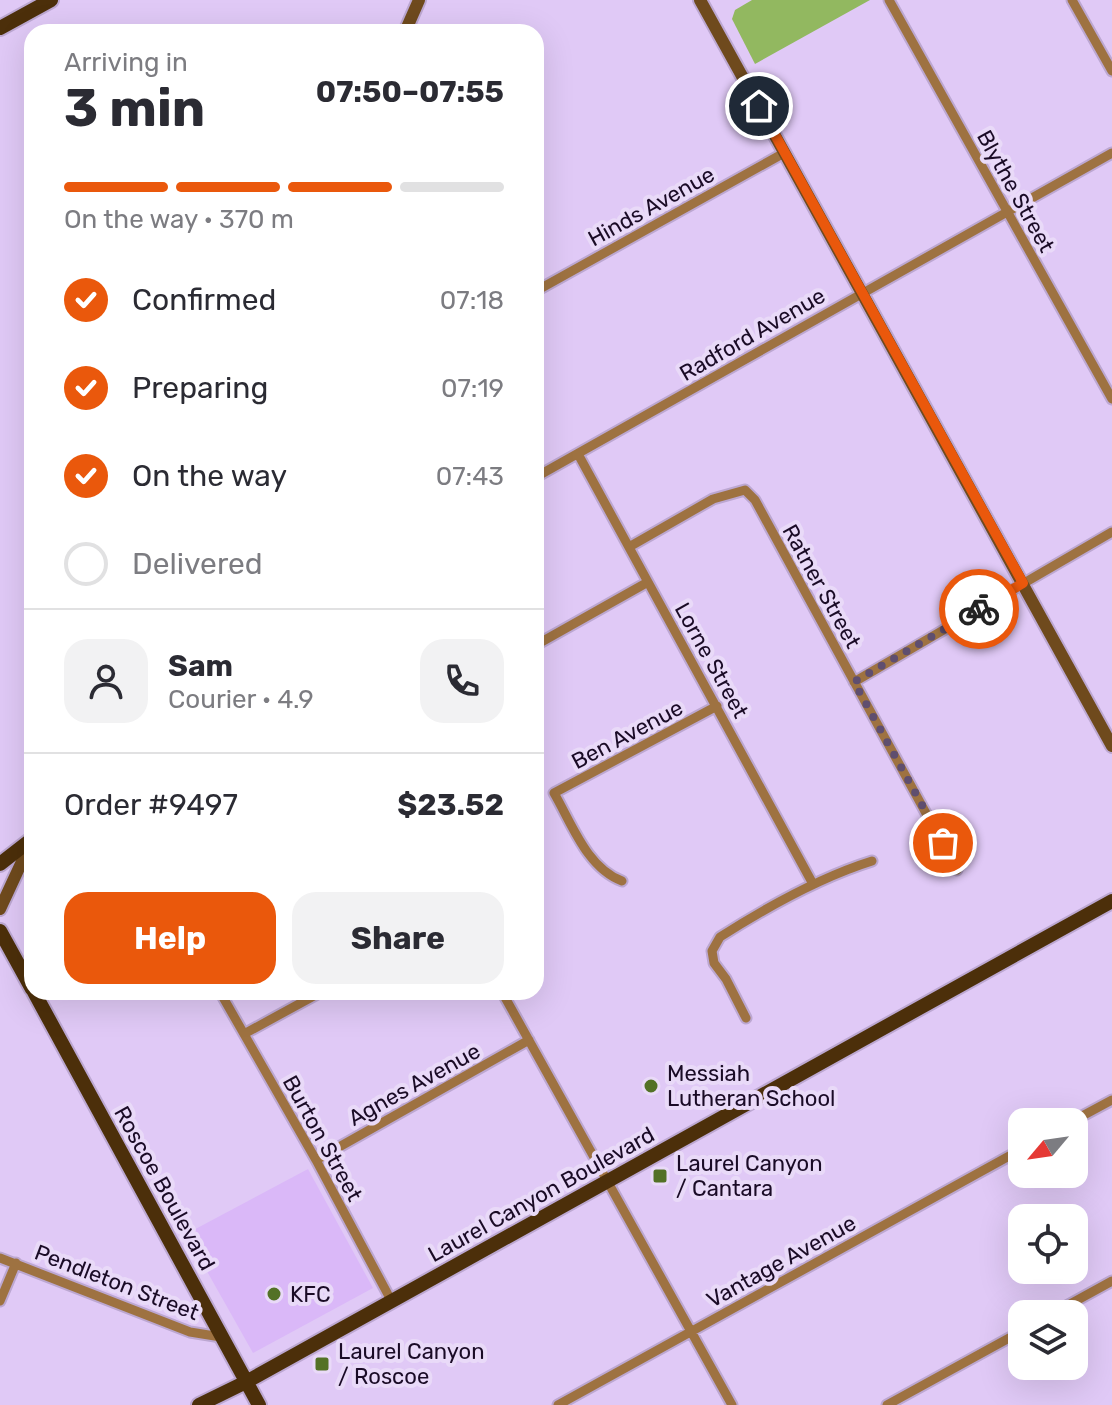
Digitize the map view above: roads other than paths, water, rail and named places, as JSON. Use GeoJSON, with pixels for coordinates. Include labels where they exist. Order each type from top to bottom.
{"type":"FeatureCollection","features":[{"type":"Feature","properties":{"kind":"main road"},"geometry":{"type":"LineString","coordinates":[[0,28],[51,0]]}},
{"type":"Feature","properties":{"kind":"main road"},"geometry":{"type":"LineString","coordinates":[[408,24],[419,0]]}},
{"type":"Feature","properties":{"kind":"main road"},"geometry":{"type":"LineString","coordinates":[[702,3],[1112,746]]}},
{"type":"Feature","properties":{"kind":"main road"},"geometry":{"type":"LineString","coordinates":[[0,864],[24,845]]}},
{"type":"Feature","properties":{"kind":"main road"},"geometry":{"type":"LineString","coordinates":[[0,909],[24,856]]}},
{"type":"Feature","properties":{"kind":"main road","name":"Laurel Canyon Boulevard"},"geometry":{"type":"LineString","coordinates":[[199,1405],[608,1183],[1112,901]]}},
{"type":"Feature","properties":{"kind":"main road","name":"Roscoe Boulevard"},"geometry":{"type":"LineString","coordinates":[[0,931],[24,975]]}},
{"type":"Feature","properties":{"kind":"main road","name":"Roscoe Boulevard"},"geometry":{"type":"LineString","coordinates":[[38,1000],[259,1405]]}},
{"type":"Feature","properties":{"kind":"street"},"geometry":{"type":"LineString","coordinates":[[702,3],[716,0]]}},
{"type":"Feature","properties":{"kind":"street","name":"Blythe Street"},"geometry":{"type":"LineString","coordinates":[[889,0],[1112,399]]}},
{"type":"Feature","properties":{"kind":"street"},"geometry":{"type":"LineString","coordinates":[[1072,0],[1112,71]]}},
{"type":"Feature","properties":{"kind":"street","name":"Hinds Avenue"},"geometry":{"type":"LineString","coordinates":[[544,287],[784,153]]}},
{"type":"Feature","properties":{"kind":"street","name":"Radford Avenue"},"geometry":{"type":"LineString","coordinates":[[544,473],[1112,153]]}},
{"type":"Feature","properties":{"kind":"street","name":"Lorne Street"},"geometry":{"type":"LineString","coordinates":[[578,454],[813,884]]}},
{"type":"Feature","properties":{"kind":"street","name":"Ratner Street"},"geometry":{"type":"LineString","coordinates":[[629,547],[713,499],[745,490],[755,500],[957,870]]}},
{"type":"Feature","properties":{"kind":"street"},"geometry":{"type":"LineString","coordinates":[[854,682],[1112,532]]}},
{"type":"Feature","properties":{"kind":"street"},"geometry":{"type":"LineString","coordinates":[[544,640],[648,582]]}},
{"type":"Feature","properties":{"kind":"street","name":"Ben Avenue"},"geometry":{"type":"LineString","coordinates":[[622,881],[596,866],[554,793],[717,706]]}},
{"type":"Feature","properties":{"kind":"street"},"geometry":{"type":"LineString","coordinates":[[746,1018],[714,963],[712,951],[720,937],[813,884],[872,861]]}},
{"type":"Feature","properties":{"kind":"street","name":"Burton Street"},"geometry":{"type":"LineString","coordinates":[[225,1000],[392,1302]]}},
{"type":"Feature","properties":{"kind":"street"},"geometry":{"type":"LineString","coordinates":[[244,1034],[306,1000]]}},
{"type":"Feature","properties":{"kind":"street"},"geometry":{"type":"LineString","coordinates":[[506,1000],[732,1405]]}},
{"type":"Feature","properties":{"kind":"street","name":"Agnes Avenue"},"geometry":{"type":"LineString","coordinates":[[316,1160],[529,1040]]}},
{"type":"Feature","properties":{"kind":"street"},"geometry":{"type":"LineString","coordinates":[[1088,1113],[1112,1100]]}},
{"type":"Feature","properties":{"kind":"street","name":"Vantage Avenue"},"geometry":{"type":"LineString","coordinates":[[558,1405],[1008,1157]]}},
{"type":"Feature","properties":{"kind":"street","name":"Pendleton Street"},"geometry":{"type":"LineString","coordinates":[[0,1258],[190,1332],[221,1337]]}},
{"type":"Feature","properties":{"kind":"street"},"geometry":{"type":"LineString","coordinates":[[0,1301],[16,1263]]}},
{"type":"Feature","properties":{"kind":"street"},"geometry":{"type":"LineString","coordinates":[[1077,1300],[1112,1281]]}},
{"type":"Feature","properties":{"kind":"street"},"geometry":{"type":"LineString","coordinates":[[887,1405],[1008,1339]]}},
{"type":"Feature","properties":{"kind":"place","name":"Messiah Lutheran School"},"geometry":{"type":"Point","coordinates":[651,1086]}},
{"type":"Feature","properties":{"kind":"place","name":"Laurel Canyon / Cantara"},"geometry":{"type":"Point","coordinates":[660,1176]}},
{"type":"Feature","properties":{"kind":"place","name":"KFC"},"geometry":{"type":"Point","coordinates":[274,1294]}},
{"type":"Feature","properties":{"kind":"place","name":"Laurel Canyon / Roscoe"},"geometry":{"type":"Point","coordinates":[322,1364]}}]}
